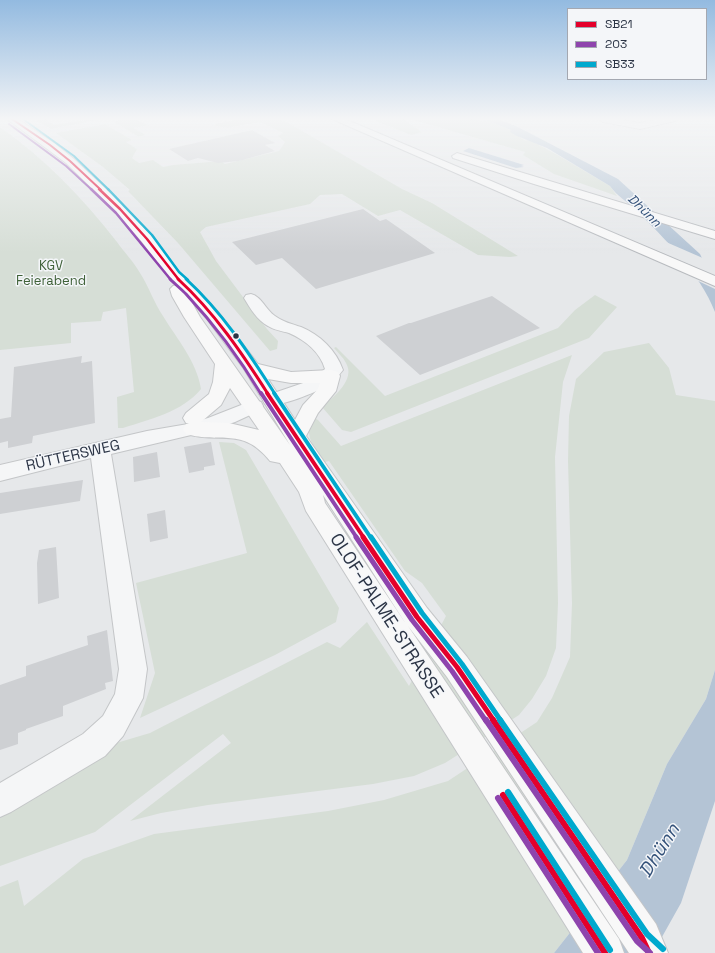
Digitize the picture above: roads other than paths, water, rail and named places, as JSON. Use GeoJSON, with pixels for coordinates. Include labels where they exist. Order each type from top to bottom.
{"type":"FeatureCollection","features":[{"type":"Feature","properties":{"kind":"main road","name":"OLOF-PALME-STRASSE"},"geometry":{"type":"LineString","coordinates":[[71,163],[95,184],[142,234],[174,276],[190,290],[252,368],[263,403],[310,490],[314,505],[406,623],[456,667],[650,948]]}},
{"type":"Feature","properties":{"kind":"main road"},"geometry":{"type":"LineString","coordinates":[[448,163],[715,272]]}},
{"type":"Feature","properties":{"kind":"main road"},"geometry":{"type":"LineString","coordinates":[[458,163],[715,281]]}},
{"type":"Feature","properties":{"kind":"main road"},"geometry":{"type":"LineString","coordinates":[[482,163],[538,182],[715,235]]}},
{"type":"Feature","properties":{"kind":"main road","name":"OLOF-PALME-STRASSE"},"geometry":{"type":"LineString","coordinates":[[174,276],[180,296],[224,362],[296,436],[406,623],[605,953]]}},
{"type":"Feature","properties":{"kind":"main road"},"geometry":{"type":"LineString","coordinates":[[193,424],[217,398],[222,388],[224,362]]}},
{"type":"Feature","properties":{"kind":"main road"},"geometry":{"type":"LineString","coordinates":[[252,368],[284,378],[307,379],[331,376],[327,391],[310,410],[296,436]]}},
{"type":"Feature","properties":{"kind":"main road"},"geometry":{"type":"LineString","coordinates":[[193,424],[240,431],[261,439],[274,451],[301,492],[314,505]]}},
{"type":"Feature","properties":{"kind":"street"},"geometry":{"type":"LineString","coordinates":[[251,298],[263,315],[273,322],[306,335],[319,345],[333,363],[334,370],[331,376],[318,383],[263,403]]}},
{"type":"Feature","properties":{"kind":"street","name":"RÜTTERSWEG"},"geometry":{"type":"LineString","coordinates":[[0,473],[147,438],[167,436],[193,424],[234,416],[263,403]]}},
{"type":"Feature","properties":{"kind":"street"},"geometry":{"type":"LineString","coordinates":[[0,801],[94,745],[113,726],[129,698],[134,669],[100,450]]}},
{"type":"Feature","properties":{"kind":"water"},"geometry":{"type":"Polygon","coordinates":[[[502,163],[524,165],[521,166],[524,167],[516,168],[502,163]]]}},
{"type":"Feature","properties":{"kind":"water","name":"Dhünn"},"geometry":{"type":"Polygon","coordinates":[[[573,163],[588,163],[618,179],[700,254],[715,286],[715,312],[691,270],[646,220],[610,186],[573,163]]]}},
{"type":"Feature","properties":{"kind":"water","name":"Dhünn"},"geometry":{"type":"Polygon","coordinates":[[[715,670],[715,801],[681,903],[653,953],[554,953],[627,860],[667,764],[706,699],[715,670]]]}},
{"type":"Feature","properties":{"kind":"park label","name":"KGV Feierabend"},"geometry":{"type":"Point","coordinates":[51,274]}}]}
